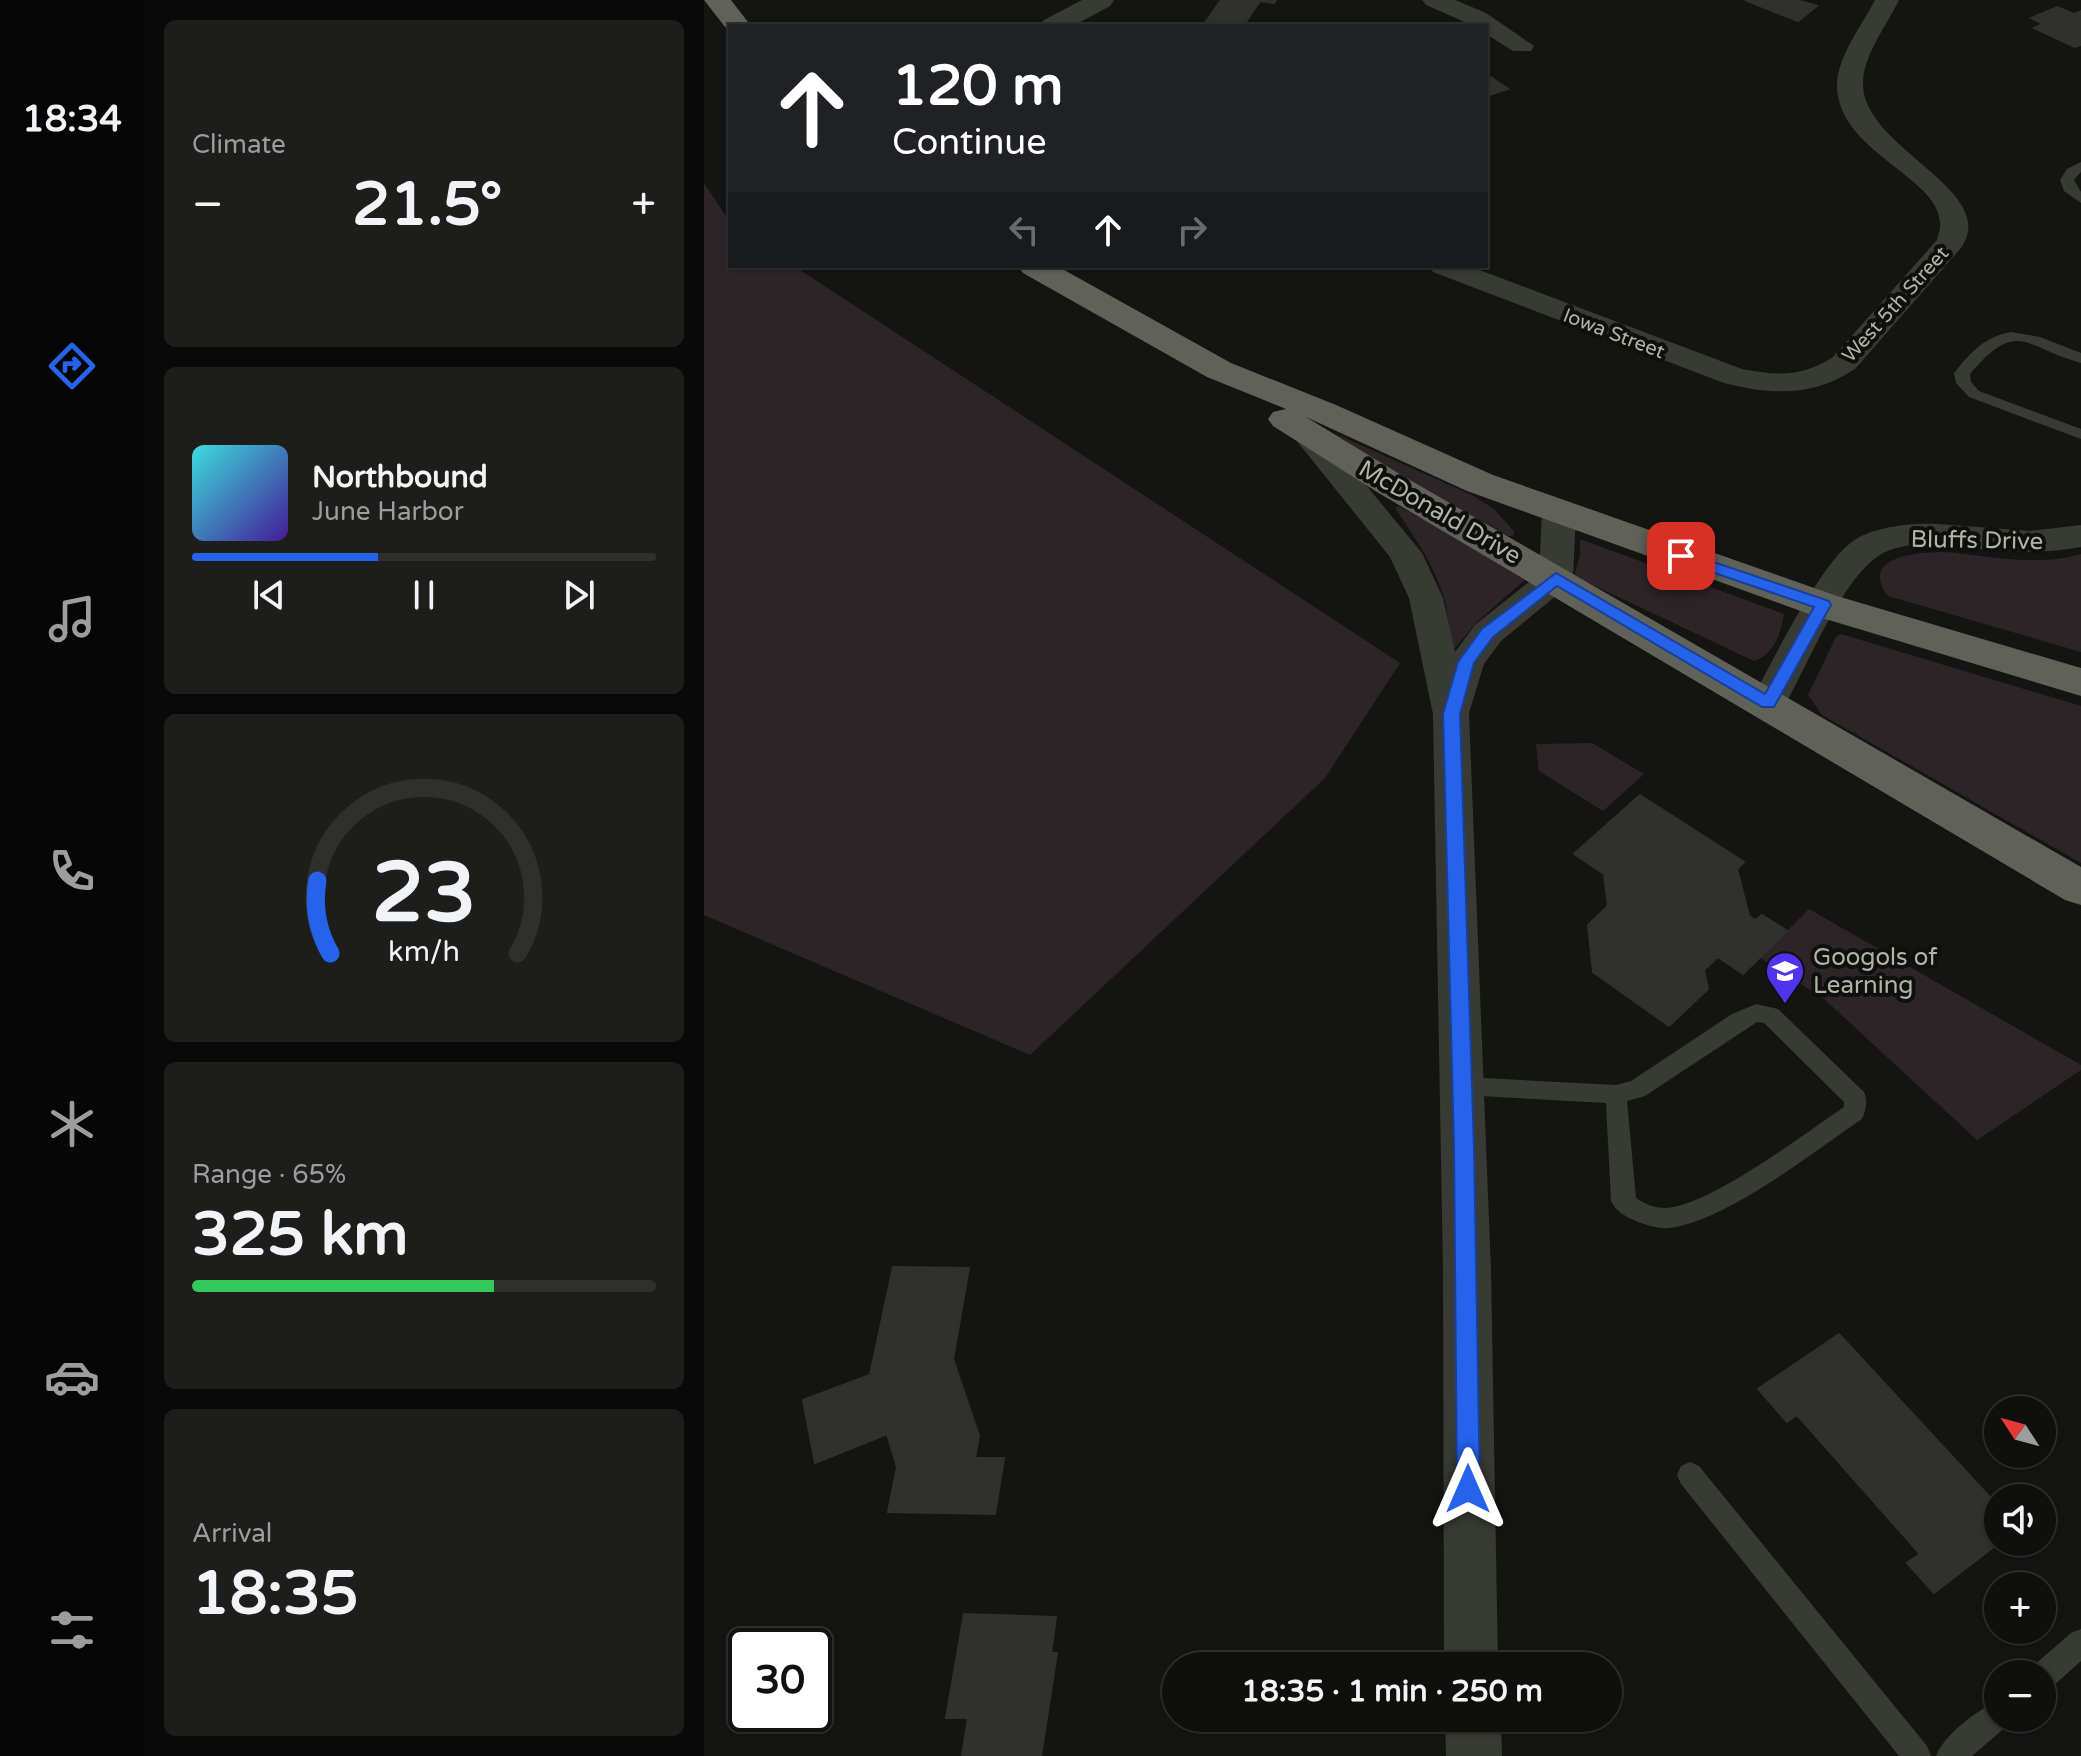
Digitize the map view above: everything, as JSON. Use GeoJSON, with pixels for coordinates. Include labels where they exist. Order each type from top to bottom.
{"type":"FeatureCollection","features":[{"type":"Feature","properties":{"kind":"highway"},"geometry":{"type":"LineString","coordinates":[[717,0],[736,24]]}},
{"type":"Feature","properties":{"kind":"highway","name":"McDonald Drive"},"geometry":{"type":"LineString","coordinates":[[1038,268],[1219,370],[1308,435],[2081,888]]}},
{"type":"Feature","properties":{"kind":"highway","name":"McDonald Drive"},"geometry":{"type":"LineString","coordinates":[[1219,370],[1324,412],[1480,483],[1559,512],[1823,605],[2081,682]]}},
{"type":"Feature","properties":{"kind":"street"},"geometry":{"type":"LineString","coordinates":[[1057,24],[1101,0]]}},
{"type":"Feature","properties":{"kind":"street"},"geometry":{"type":"LineString","coordinates":[[1434,0],[1487,24]]}},
{"type":"Feature","properties":{"kind":"street","name":"West 5th Street"},"geometry":{"type":"LineString","coordinates":[[1788,384],[1826,375],[1844,363],[1951,242],[1957,231],[1954,211],[1943,197],[1882,146],[1858,116],[1851,100],[1850,83],[1854,69],[1887,0]]}},
{"type":"Feature","properties":{"kind":"street"},"geometry":{"type":"LineString","coordinates":[[1488,24],[1522,46]]}},
{"type":"Feature","properties":{"kind":"street","name":"Iowa Street"},"geometry":{"type":"LineString","coordinates":[[1448,268],[1704,367],[1755,382],[1788,384]]}},
{"type":"Feature","properties":{"kind":"street"},"geometry":{"type":"LineString","coordinates":[[1308,435],[1405,553],[1426,598],[1451,714],[1463,1086],[1471,1652]]}},
{"type":"Feature","properties":{"kind":"street"},"geometry":{"type":"LineString","coordinates":[[1451,714],[1467,662],[1488,633],[1556,578],[1559,512]]}},
{"type":"Feature","properties":{"kind":"street","name":"Bluffs Drive"},"geometry":{"type":"LineString","coordinates":[[1768,703],[1823,605],[1852,562],[1865,550],[1886,541],[1914,535],[1945,535],[2029,545],[2081,536]]}},
{"type":"Feature","properties":{"kind":"street"},"geometry":{"type":"LineString","coordinates":[[1473,1732],[1474,1756]]}},
{"type":"Feature","properties":{"kind":"lane"},"geometry":{"type":"LineString","coordinates":[[2081,166],[2067,180],[2069,188],[2081,199]]}},
{"type":"Feature","properties":{"kind":"lane"},"geometry":{"type":"LineString","coordinates":[[2081,358],[2019,336],[2004,337],[1989,344],[1962,373],[1964,383],[1974,394],[2081,434]]}},
{"type":"Feature","properties":{"kind":"lane"},"geometry":{"type":"LineString","coordinates":[[1463,1086],[1616,1094],[1637,1089],[1740,1020],[1756,1013],[1770,1015],[1856,1099],[1854,1112],[1842,1120],[1700,1210],[1669,1218],[1641,1215],[1623,1201],[1616,1094]]}},
{"type":"Feature","properties":{"kind":"lane"},"geometry":{"type":"LineString","coordinates":[[1690,1475],[1917,1756]]}},
{"type":"Feature","properties":{"kind":"lane"},"geometry":{"type":"LineString","coordinates":[[2056,1665],[2081,1643]]}},
{"type":"Feature","properties":{"kind":"lane"},"geometry":{"type":"LineString","coordinates":[[1950,1756],[1984,1727]]}},
{"type":"Feature","properties":{"kind":"shaded area"},"geometry":{"type":"Polygon","coordinates":[[[704,183],[728,219],[728,268],[797,268],[1400,663],[1325,778],[1030,1055],[704,915],[704,183]]]}},
{"type":"Feature","properties":{"kind":"shaded area"},"geometry":{"type":"Polygon","coordinates":[[[1334,433],[1472,495],[1494,509],[1514,531],[1513,536],[1381,464],[1334,433]]]}},
{"type":"Feature","properties":{"kind":"shaded area"},"geometry":{"type":"Polygon","coordinates":[[[1398,506],[1505,562],[1527,578],[1478,621],[1454,649],[1446,605],[1437,579],[1425,554],[1395,508],[1398,506]]]}},
{"type":"Feature","properties":{"kind":"shaded area"},"geometry":{"type":"Polygon","coordinates":[[[1580,539],[1784,614],[1775,642],[1767,654],[1754,661],[1574,576],[1580,555],[1580,539]]]}},
{"type":"Feature","properties":{"kind":"shaded area"},"geometry":{"type":"Polygon","coordinates":[[[1945,552],[2030,560],[2081,554],[2081,652],[1888,596],[1881,583],[1881,572],[1886,564],[1908,555],[1945,552]]]}},
{"type":"Feature","properties":{"kind":"shaded area"},"geometry":{"type":"Polygon","coordinates":[[[1841,634],[2081,706],[2081,863],[1822,715],[1808,695],[1836,637],[1841,634]]]}},
{"type":"Feature","properties":{"kind":"shaded area"},"geometry":{"type":"Polygon","coordinates":[[[1592,743],[1644,774],[1603,811],[1539,771],[1536,744],[1592,743]]]}},
{"type":"Feature","properties":{"kind":"shaded area"},"geometry":{"type":"Polygon","coordinates":[[[1809,909],[2081,1065],[2081,1070],[1977,1140],[1823,998],[1760,958],[1809,909]]]}},
{"type":"Feature","properties":{"kind":"building"},"geometry":{"type":"Polygon","coordinates":[[[1221,0],[1276,0],[1274,3],[1260,1],[1244,24],[1205,23],[1221,0]]]}},
{"type":"Feature","properties":{"kind":"building"},"geometry":{"type":"Polygon","coordinates":[[[1745,0],[1797,0],[1817,6],[1798,21],[1745,0]]]}},
{"type":"Feature","properties":{"kind":"building"},"geometry":{"type":"Polygon","coordinates":[[[2057,7],[2074,14],[2081,11],[2081,45],[2075,47],[2034,28],[2043,24],[2031,18],[2057,7]]]}},
{"type":"Feature","properties":{"kind":"building"},"geometry":{"type":"Polygon","coordinates":[[[1488,75],[1508,89],[1488,95],[1488,75]]]}},
{"type":"Feature","properties":{"kind":"building"},"geometry":{"type":"Polygon","coordinates":[[[1640,795],[1744,862],[1737,869],[1749,916],[1755,920],[1762,915],[1787,931],[1743,974],[1718,957],[1704,970],[1708,989],[1669,1026],[1593,972],[1588,925],[1608,906],[1604,874],[1574,854],[1640,795]]]}},
{"type":"Feature","properties":{"kind":"building"},"geometry":{"type":"Polygon","coordinates":[[[893,1267],[969,1268],[953,1359],[979,1436],[975,1458],[1004,1458],[995,1514],[888,1512],[897,1467],[887,1434],[815,1463],[803,1400],[870,1375],[893,1267]]]}},
{"type":"Feature","properties":{"kind":"building"},"geometry":{"type":"Polygon","coordinates":[[[1839,1334],[1984,1491],[1984,1554],[1934,1593],[1907,1563],[1920,1554],[1797,1415],[1787,1422],[1758,1389],[1839,1334]]]}},
{"type":"Feature","properties":{"kind":"building"},"geometry":{"type":"Polygon","coordinates":[[[964,1614],[1056,1617],[1051,1653],[1057,1653],[1041,1756],[962,1756],[968,1718],[946,1718],[964,1614]]]}},
{"type":"Feature","properties":{"kind":"place","name":"Googols of Learning"},"geometry":{"type":"Point","coordinates":[1785,1005]}},
{"type":"Feature","properties":{"kind":"route"},"geometry":{"type":"LineString","coordinates":[[1468,1489],[1467,1271],[1451,714],[1467,662],[1488,633],[1556,578],[1768,703],[1823,605],[1681,556]]}}]}
